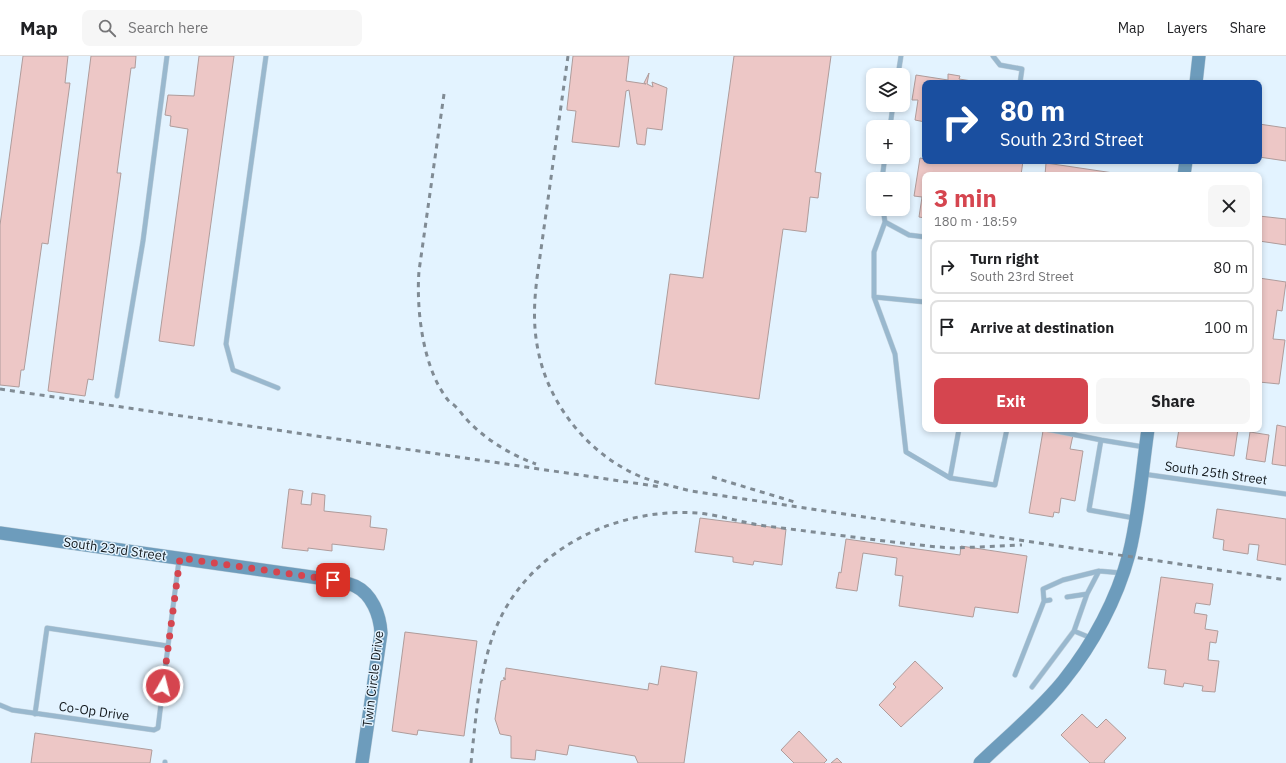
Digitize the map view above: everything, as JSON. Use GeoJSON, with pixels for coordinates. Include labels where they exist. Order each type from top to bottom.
{"type":"FeatureCollection","features":[{"type":"Feature","properties":{"kind":"street"},"geometry":{"type":"LineString","coordinates":[[1196,80],[1199,56]]}},
{"type":"Feature","properties":{"kind":"street"},"geometry":{"type":"LineString","coordinates":[[980,763],[1063,681],[1092,639],[1107,612],[1128,556],[1136,519],[1148,432]]}},
{"type":"Feature","properties":{"kind":"street","name":"South 23rd Street"},"geometry":{"type":"LineString","coordinates":[[0,533],[333,580],[354,586],[369,598]]}},
{"type":"Feature","properties":{"kind":"street","name":"Twin Circle Drive"},"geometry":{"type":"LineString","coordinates":[[362,763],[381,633],[380,620],[376,608],[369,598]]}},
{"type":"Feature","properties":{"kind":"lane"},"geometry":{"type":"LineString","coordinates":[[117,396],[143,242],[167,56]]}},
{"type":"Feature","properties":{"kind":"lane"},"geometry":{"type":"LineString","coordinates":[[266,56],[226,344],[233,370],[278,388]]}},
{"type":"Feature","properties":{"kind":"lane"},"geometry":{"type":"LineString","coordinates":[[899,68],[901,56]]}},
{"type":"Feature","properties":{"kind":"lane"},"geometry":{"type":"LineString","coordinates":[[993,56],[1000,65],[1022,69],[1020,80]]}},
{"type":"Feature","properties":{"kind":"lane"},"geometry":{"type":"LineString","coordinates":[[884,216],[885,222],[874,252],[874,297],[895,354],[906,452],[950,478],[995,485],[1006,432]]}},
{"type":"Feature","properties":{"kind":"lane"},"geometry":{"type":"LineString","coordinates":[[885,222],[909,235],[922,237]]}},
{"type":"Feature","properties":{"kind":"lane"},"geometry":{"type":"LineString","coordinates":[[874,297],[922,302]]}},
{"type":"Feature","properties":{"kind":"lane"},"geometry":{"type":"LineString","coordinates":[[950,478],[958,432]]}},
{"type":"Feature","properties":{"kind":"lane"},"geometry":{"type":"LineString","coordinates":[[1061,432],[1146,447]]}},
{"type":"Feature","properties":{"kind":"lane"},"geometry":{"type":"LineString","coordinates":[[1101,440],[1090,510],[1136,519]]}},
{"type":"Feature","properties":{"kind":"lane","name":"South 25th Street"},"geometry":{"type":"LineString","coordinates":[[1142,474],[1286,494]]}},
{"type":"Feature","properties":{"kind":"lane"},"geometry":{"type":"LineString","coordinates":[[35,714],[47,628],[168,646],[180,558]]}},
{"type":"Feature","properties":{"kind":"lane"},"geometry":{"type":"LineString","coordinates":[[1032,688],[1074,631],[1087,594],[1099,571]]}},
{"type":"Feature","properties":{"kind":"lane"},"geometry":{"type":"LineString","coordinates":[[1015,675],[1044,601],[1043,589],[1063,580],[1099,571],[1122,573]]}},
{"type":"Feature","properties":{"kind":"lane"},"geometry":{"type":"LineString","coordinates":[[1067,597],[1087,594]]}},
{"type":"Feature","properties":{"kind":"lane"},"geometry":{"type":"LineString","coordinates":[[1044,601],[1050,600]]}},
{"type":"Feature","properties":{"kind":"lane"},"geometry":{"type":"LineString","coordinates":[[1074,631],[1092,639]]}},
{"type":"Feature","properties":{"kind":"lane","name":"Co-Op Drive"},"geometry":{"type":"LineString","coordinates":[[0,705],[12,710],[35,714],[154,730],[158,728],[168,646]]}},
{"type":"Feature","properties":{"kind":"building"},"geometry":{"type":"Polygon","coordinates":[[[23,56],[68,56],[65,83],[70,83],[48,244],[42,243],[24,370],[21,370],[19,387],[0,385],[0,225],[23,56]]]}},
{"type":"Feature","properties":{"kind":"building"},"geometry":{"type":"Polygon","coordinates":[[[91,56],[136,56],[135,68],[131,68],[117,173],[121,173],[93,380],[88,379],[85,396],[48,391],[91,56]]]}},
{"type":"Feature","properties":{"kind":"building"},"geometry":{"type":"Polygon","coordinates":[[[199,56],[234,56],[194,346],[159,341],[188,129],[170,126],[171,116],[165,115],[168,95],[194,96],[199,56]]]}},
{"type":"Feature","properties":{"kind":"building"},"geometry":{"type":"Polygon","coordinates":[[[573,56],[629,56],[626,81],[646,84],[644,83],[649,73],[647,84],[653,87],[652,82],[667,88],[662,130],[647,128],[645,145],[637,144],[629,90],[626,91],[619,147],[572,142],[576,111],[567,110],[567,108],[573,56]]]}},
{"type":"Feature","properties":{"kind":"building"},"geometry":{"type":"Polygon","coordinates":[[[734,56],[831,56],[815,172],[821,173],[818,198],[810,197],[806,232],[783,229],[759,399],[655,384],[670,274],[703,278],[734,56]]]}},
{"type":"Feature","properties":{"kind":"building"},"geometry":{"type":"Polygon","coordinates":[[[948,74],[960,76],[959,79],[966,80],[948,80],[948,74]]]}},
{"type":"Feature","properties":{"kind":"building"},"geometry":{"type":"Polygon","coordinates":[[[916,75],[948,80],[922,80],[922,121],[915,120],[918,100],[912,100],[916,75]]]}},
{"type":"Feature","properties":{"kind":"building"},"geometry":{"type":"Polygon","coordinates":[[[1262,124],[1286,128],[1286,161],[1262,157],[1262,124]]]}},
{"type":"Feature","properties":{"kind":"building"},"geometry":{"type":"Polygon","coordinates":[[[920,158],[922,158],[922,164],[1023,164],[1021,172],[922,172],[922,197],[914,196],[920,158]]]}},
{"type":"Feature","properties":{"kind":"building"},"geometry":{"type":"Polygon","coordinates":[[[1046,164],[1053,164],[1107,172],[1045,172],[1046,164]]]}},
{"type":"Feature","properties":{"kind":"building"},"geometry":{"type":"Polygon","coordinates":[[[922,197],[922,218],[919,217],[922,197]]]}},
{"type":"Feature","properties":{"kind":"building"},"geometry":{"type":"Polygon","coordinates":[[[1262,216],[1286,219],[1286,245],[1262,241],[1262,216]]]}},
{"type":"Feature","properties":{"kind":"building"},"geometry":{"type":"Polygon","coordinates":[[[1262,278],[1286,282],[1282,311],[1277,310],[1273,339],[1285,340],[1279,384],[1262,382],[1262,278]]]}},
{"type":"Feature","properties":{"kind":"building"},"geometry":{"type":"Polygon","coordinates":[[[1277,425],[1286,427],[1286,466],[1272,464],[1277,425]]]}},
{"type":"Feature","properties":{"kind":"building"},"geometry":{"type":"Polygon","coordinates":[[[1043,432],[1073,435],[1070,449],[1083,451],[1075,501],[1061,498],[1059,513],[1054,512],[1053,517],[1029,513],[1043,432]]]}},
{"type":"Feature","properties":{"kind":"building"},"geometry":{"type":"Polygon","coordinates":[[[1178,432],[1238,432],[1234,456],[1176,447],[1178,432]]]}},
{"type":"Feature","properties":{"kind":"building"},"geometry":{"type":"Polygon","coordinates":[[[1250,432],[1269,435],[1265,462],[1246,459],[1250,432]]]}},
{"type":"Feature","properties":{"kind":"building"},"geometry":{"type":"Polygon","coordinates":[[[289,489],[303,491],[301,504],[311,505],[312,493],[325,495],[324,511],[371,516],[370,527],[387,529],[384,550],[332,544],[332,551],[308,548],[308,551],[282,548],[289,489]]]}},
{"type":"Feature","properties":{"kind":"building"},"geometry":{"type":"Polygon","coordinates":[[[1217,509],[1286,519],[1286,565],[1257,560],[1259,545],[1249,544],[1248,554],[1223,550],[1224,540],[1213,538],[1217,509]]]}},
{"type":"Feature","properties":{"kind":"building"},"geometry":{"type":"Polygon","coordinates":[[[700,518],[786,529],[782,565],[754,561],[753,565],[733,562],[733,557],[695,552],[700,518]]]}},
{"type":"Feature","properties":{"kind":"building"},"geometry":{"type":"Polygon","coordinates":[[[846,539],[960,555],[961,546],[1027,556],[1018,613],[975,607],[973,617],[899,606],[903,576],[895,575],[897,558],[863,553],[857,591],[836,588],[839,572],[841,573],[846,539]]]}},
{"type":"Feature","properties":{"kind":"building"},"geometry":{"type":"Polygon","coordinates":[[[1161,577],[1213,584],[1210,605],[1196,603],[1194,613],[1207,615],[1205,629],[1218,631],[1216,643],[1210,642],[1208,660],[1219,661],[1215,692],[1202,691],[1203,686],[1184,683],[1183,687],[1164,684],[1166,670],[1148,668],[1161,577]]]}},
{"type":"Feature","properties":{"kind":"building"},"geometry":{"type":"Polygon","coordinates":[[[405,632],[477,641],[464,736],[418,730],[417,735],[392,731],[405,632]]]}},
{"type":"Feature","properties":{"kind":"building"},"geometry":{"type":"Polygon","coordinates":[[[915,661],[943,688],[901,727],[879,705],[896,687],[893,684],[915,661]]]}},
{"type":"Feature","properties":{"kind":"building"},"geometry":{"type":"Polygon","coordinates":[[[661,666],[697,672],[684,763],[638,763],[635,756],[569,745],[567,755],[536,750],[535,760],[511,758],[511,736],[500,734],[495,719],[501,681],[506,679],[503,678],[505,678],[506,668],[648,690],[649,683],[658,685],[661,666]]]}},
{"type":"Feature","properties":{"kind":"building"},"geometry":{"type":"Polygon","coordinates":[[[1082,714],[1097,728],[1106,719],[1126,738],[1104,761],[1105,763],[1090,763],[1061,735],[1082,714]]]}},
{"type":"Feature","properties":{"kind":"building"},"geometry":{"type":"Polygon","coordinates":[[[799,731],[827,760],[824,763],[794,763],[781,750],[799,731]]]}},
{"type":"Feature","properties":{"kind":"building"},"geometry":{"type":"Polygon","coordinates":[[[35,733],[152,750],[150,763],[31,763],[35,733]]]}},
{"type":"Feature","properties":{"kind":"building"},"geometry":{"type":"Polygon","coordinates":[[[837,758],[842,763],[831,763],[837,758]]]}},
{"type":"Feature","properties":{"kind":"railway"},"geometry":{"type":"LineString","coordinates":[[568,56],[537,278],[535,332],[544,371],[562,410],[575,428],[607,457],[625,469],[644,478],[691,491],[1286,580]]}},
{"type":"Feature","properties":{"kind":"railway"},"geometry":{"type":"LineString","coordinates":[[444,94],[418,286],[420,321],[427,356],[439,387],[449,401],[469,422],[500,447],[536,464]]}},
{"type":"Feature","properties":{"kind":"railway"},"geometry":{"type":"LineString","coordinates":[[0,389],[661,487]]}},
{"type":"Feature","properties":{"kind":"railway"},"geometry":{"type":"LineString","coordinates":[[712,477],[798,503]]}},
{"type":"Feature","properties":{"kind":"railway"},"geometry":{"type":"LineString","coordinates":[[471,763],[477,705],[482,676],[489,648],[501,616],[520,588],[542,564],[569,544],[599,529],[630,519],[664,513],[697,513],[766,526],[938,547],[956,548],[1022,545]]}},
{"type":"Feature","properties":{"kind":"route"},"geometry":{"type":"LineString","coordinates":[[163,686],[180,558],[333,580]]}}]}
